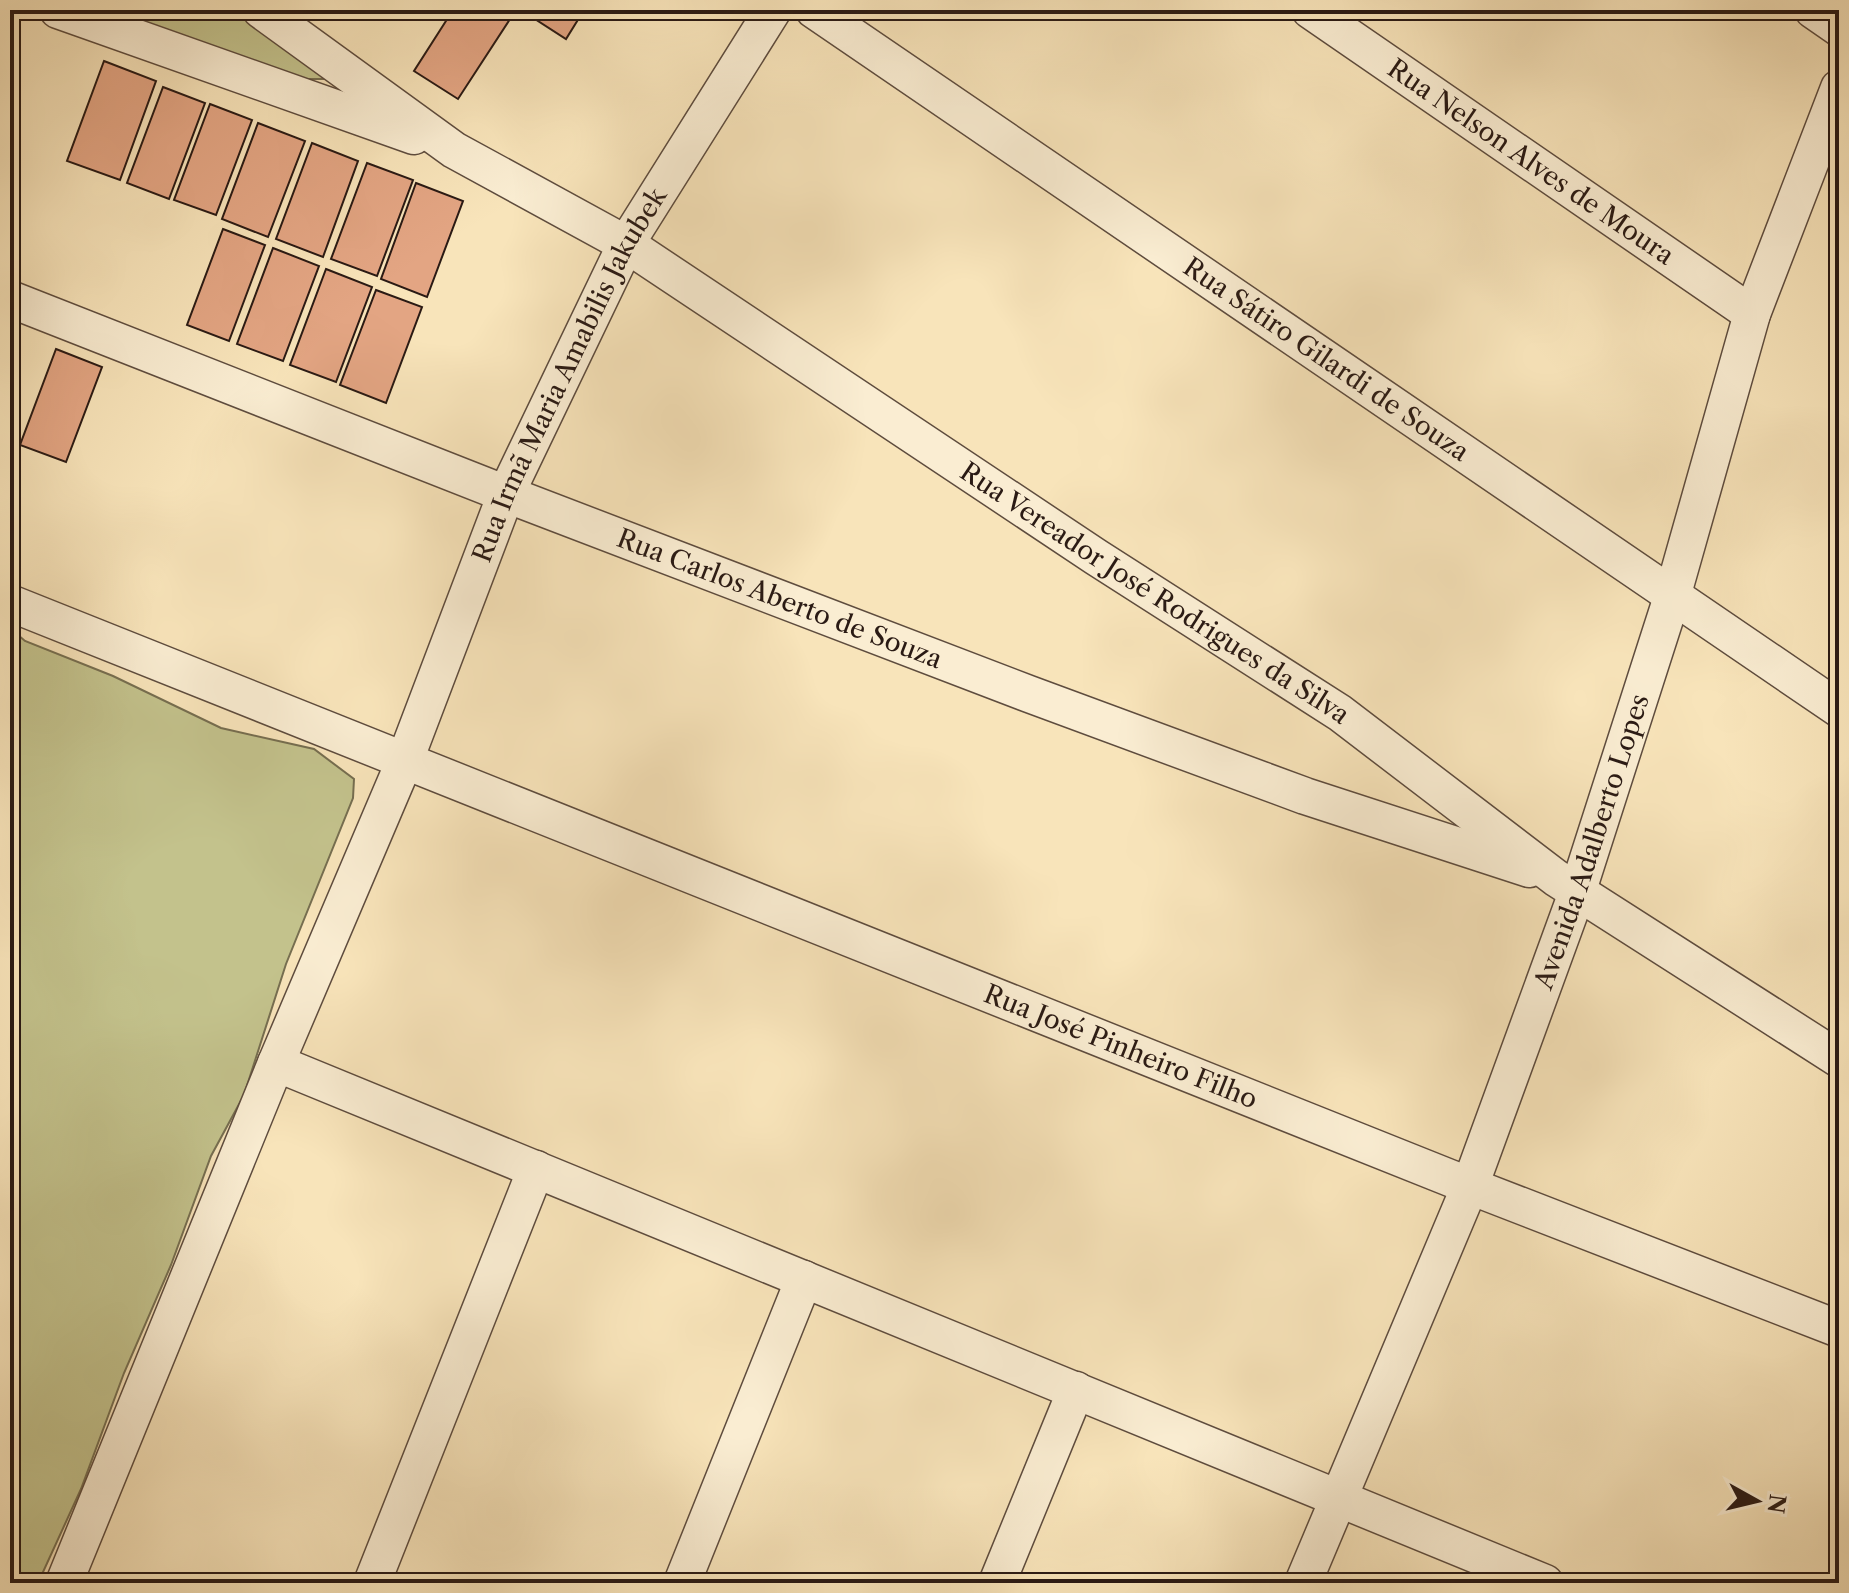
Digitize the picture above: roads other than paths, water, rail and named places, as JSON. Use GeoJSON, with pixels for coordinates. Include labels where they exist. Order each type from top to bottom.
{"type":"FeatureCollection","features":[{"type":"Feature","properties":{"kind":"street"},"geometry":{"type":"LineString","coordinates":[[58,10],[454,150]]}},
{"type":"Feature","properties":{"kind":"street"},"geometry":{"type":"LineString","coordinates":[[261,10],[454,150]]}},
{"type":"Feature","properties":{"kind":"street","name":"Rua Irmã Maria Amabilis Jakubek"},"geometry":{"type":"LineString","coordinates":[[64,1583],[276,1063],[405,760],[506,494],[626,244],[773,10]]}},
{"type":"Feature","properties":{"kind":"street","name":"Rua Sátiro Gilardi de Souza"},"geometry":{"type":"LineString","coordinates":[[814,10],[1839,709]]}},
{"type":"Feature","properties":{"kind":"street","name":"Rua Nelson Alves de Moura"},"geometry":{"type":"LineString","coordinates":[[1310,10],[1752,314]]}},
{"type":"Feature","properties":{"kind":"street"},"geometry":{"type":"LineString","coordinates":[[1813,10],[1839,28]]}},
{"type":"Feature","properties":{"kind":"street","name":"Avenida Adalberto Lopes"},"geometry":{"type":"LineString","coordinates":[[1303,1583],[1470,1186],[1567,884],[1672,597],[1752,314],[1839,88]]}},
{"type":"Feature","properties":{"kind":"street","name":"Rua Vereador José Rodrigues da Silva"},"geometry":{"type":"LineString","coordinates":[[454,150],[626,244],[1096,557],[1340,713],[1567,884],[1839,1059]]}},
{"type":"Feature","properties":{"kind":"street","name":"Rua Carlos Aberto de Souza"},"geometry":{"type":"LineString","coordinates":[[10,299],[506,494],[1029,694],[1305,796],[1567,884]]}},
{"type":"Feature","properties":{"kind":"street","name":"Rua José Pinheiro Filho"},"geometry":{"type":"LineString","coordinates":[[10,603],[1470,1186],[1839,1329]]}},
{"type":"Feature","properties":{"kind":"street"},"geometry":{"type":"LineString","coordinates":[[276,1063],[1545,1583]]}},
{"type":"Feature","properties":{"kind":"street"},"geometry":{"type":"LineString","coordinates":[[372,1583],[536,1169]]}},
{"type":"Feature","properties":{"kind":"street"},"geometry":{"type":"LineString","coordinates":[[682,1583],[804,1279]]}},
{"type":"Feature","properties":{"kind":"street"},"geometry":{"type":"LineString","coordinates":[[997,1583],[1076,1390]]}}]}
